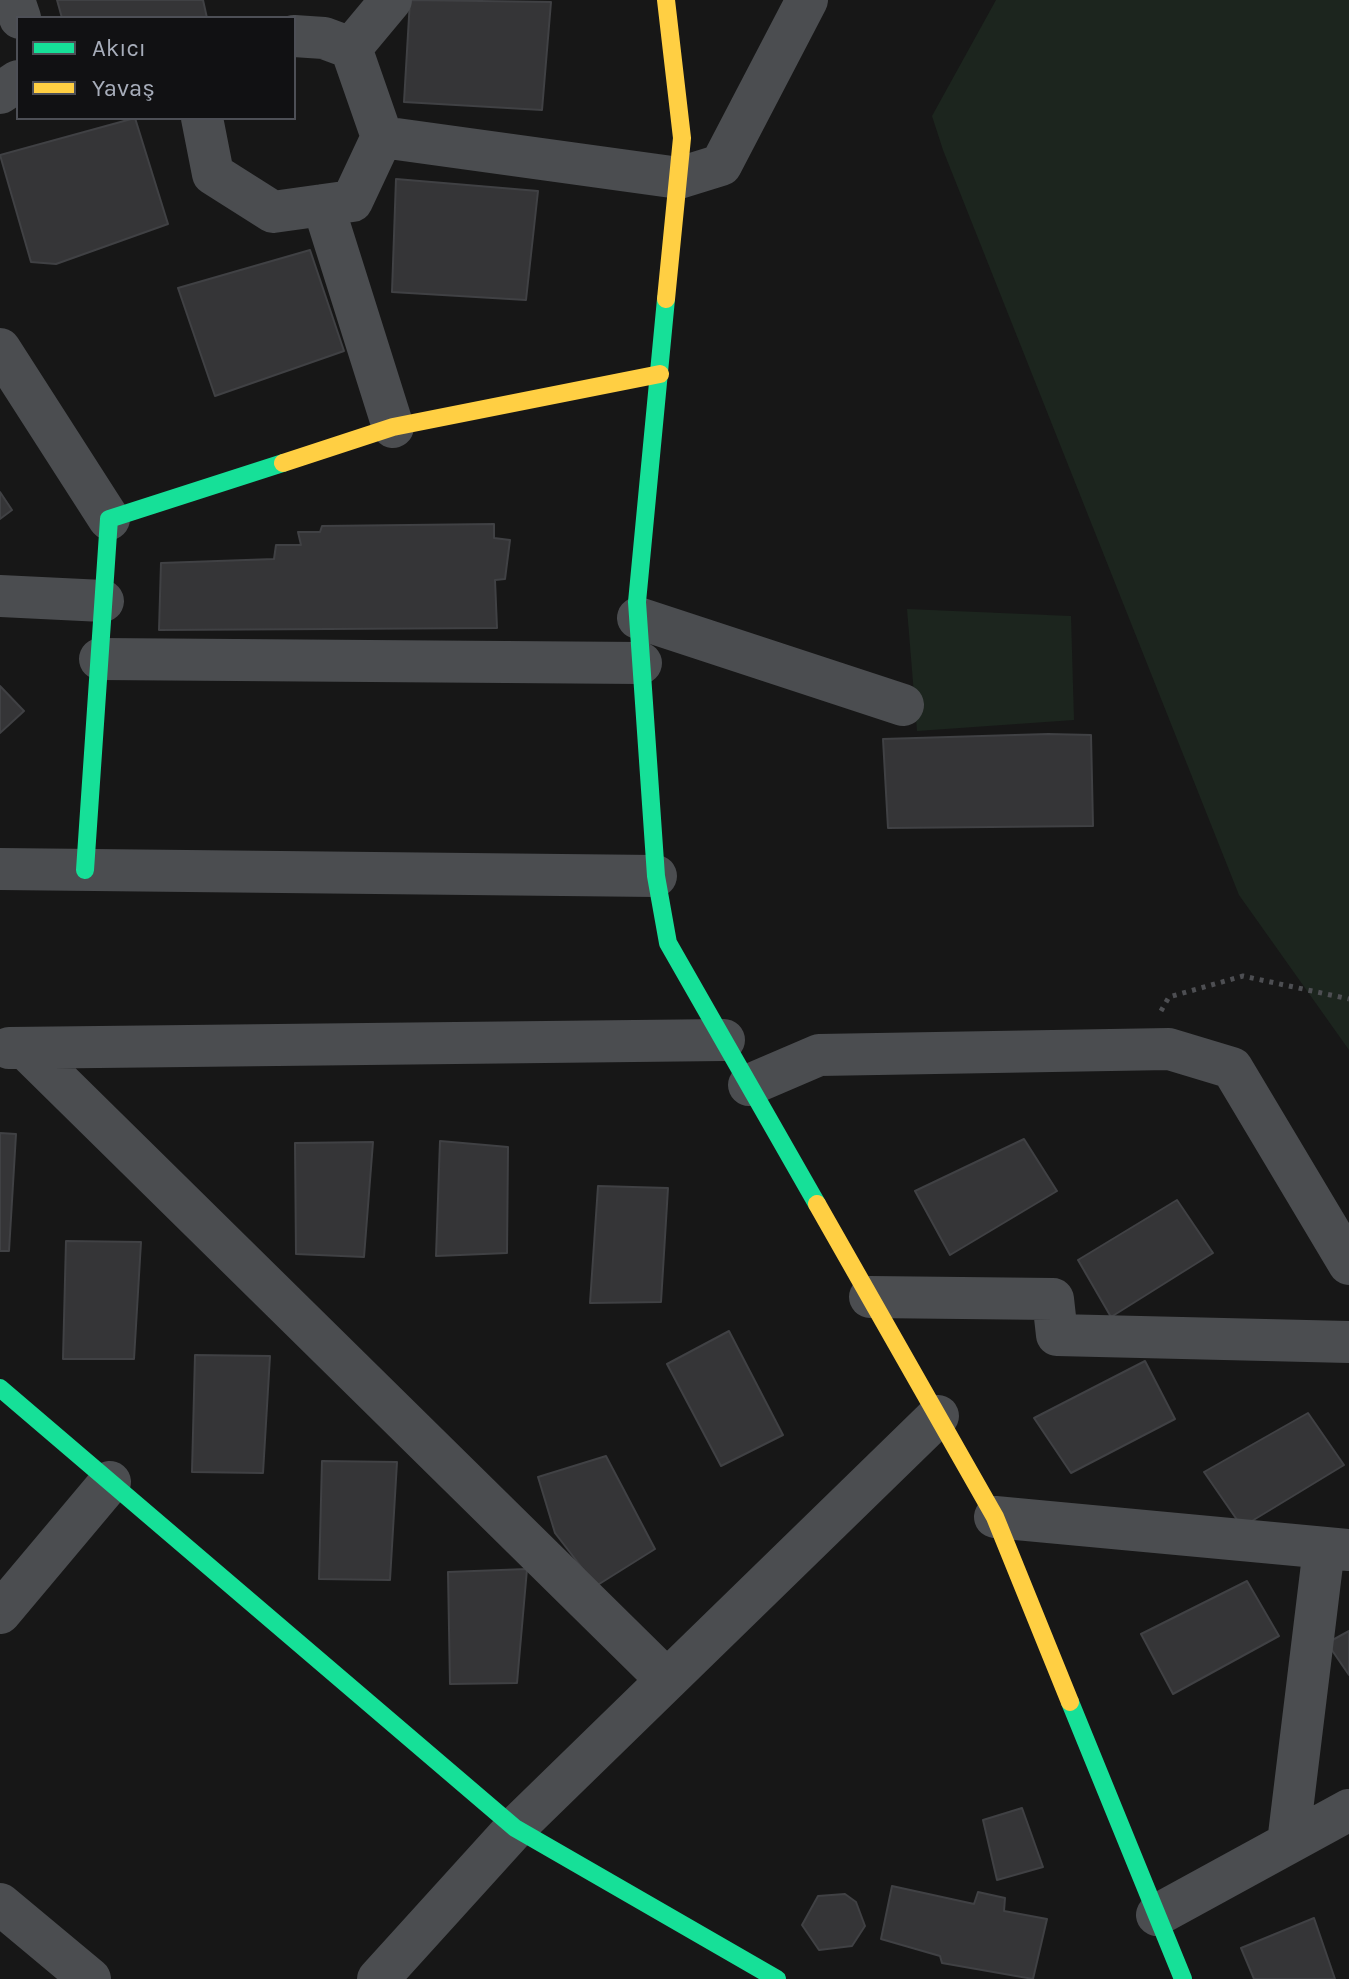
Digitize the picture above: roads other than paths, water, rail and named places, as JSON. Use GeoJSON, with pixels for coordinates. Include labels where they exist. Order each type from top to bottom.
{"type":"FeatureCollection","features":[{"type":"Feature","properties":{"kind":"street"},"geometry":{"type":"LineString","coordinates":[[351,48],[391,0]]}},
{"type":"Feature","properties":{"kind":"street"},"geometry":{"type":"LineString","coordinates":[[666,0],[682,138],[638,618],[656,876],[668,943],[995,1517],[1183,1979]]}},
{"type":"Feature","properties":{"kind":"street"},"geometry":{"type":"LineString","coordinates":[[382,137],[679,178],[721,165],[807,0]]}},
{"type":"Feature","properties":{"kind":"street"},"geometry":{"type":"LineString","coordinates":[[296,36],[324,38],[351,48]]}},
{"type":"Feature","properties":{"kind":"street"},"geometry":{"type":"LineString","coordinates":[[202,120],[213,174],[273,212],[352,201],[382,137],[351,48]]}},
{"type":"Feature","properties":{"kind":"street"},"geometry":{"type":"LineString","coordinates":[[323,205],[393,427]]}},
{"type":"Feature","properties":{"kind":"street"},"geometry":{"type":"LineString","coordinates":[[0,349],[109,519],[85,870]]}},
{"type":"Feature","properties":{"kind":"street"},"geometry":{"type":"LineString","coordinates":[[109,519],[393,427],[660,374]]}},
{"type":"Feature","properties":{"kind":"street"},"geometry":{"type":"LineString","coordinates":[[0,596],[103,601]]}},
{"type":"Feature","properties":{"kind":"street"},"geometry":{"type":"LineString","coordinates":[[638,618],[903,705]]}},
{"type":"Feature","properties":{"kind":"street"},"geometry":{"type":"LineString","coordinates":[[100,659],[641,663]]}},
{"type":"Feature","properties":{"kind":"street"},"geometry":{"type":"LineString","coordinates":[[0,869],[656,876]]}},
{"type":"Feature","properties":{"kind":"street"},"geometry":{"type":"LineString","coordinates":[[12,1048],[724,1040]]}},
{"type":"Feature","properties":{"kind":"street"},"geometry":{"type":"LineString","coordinates":[[12,1048],[667,1680]]}},
{"type":"Feature","properties":{"kind":"street"},"geometry":{"type":"LineString","coordinates":[[749,1085],[819,1055],[1169,1049],[1232,1068],[1349,1264]]}},
{"type":"Feature","properties":{"kind":"street"},"geometry":{"type":"LineString","coordinates":[[870,1297],[1053,1299],[1057,1335],[1349,1342]]}},
{"type":"Feature","properties":{"kind":"street"},"geometry":{"type":"LineString","coordinates":[[0,1388],[515,1828],[777,1979]]}},
{"type":"Feature","properties":{"kind":"street"},"geometry":{"type":"LineString","coordinates":[[378,1979],[515,1828],[938,1416]]}},
{"type":"Feature","properties":{"kind":"street"},"geometry":{"type":"LineString","coordinates":[[0,1613],[110,1482]]}},
{"type":"Feature","properties":{"kind":"street"},"geometry":{"type":"LineString","coordinates":[[995,1517],[1336,1549],[1288,1843]]}},
{"type":"Feature","properties":{"kind":"street"},"geometry":{"type":"LineString","coordinates":[[1157,1915],[1349,1810]]}},
{"type":"Feature","properties":{"kind":"street"},"geometry":{"type":"LineString","coordinates":[[0,1904],[90,1979]]}}]}
